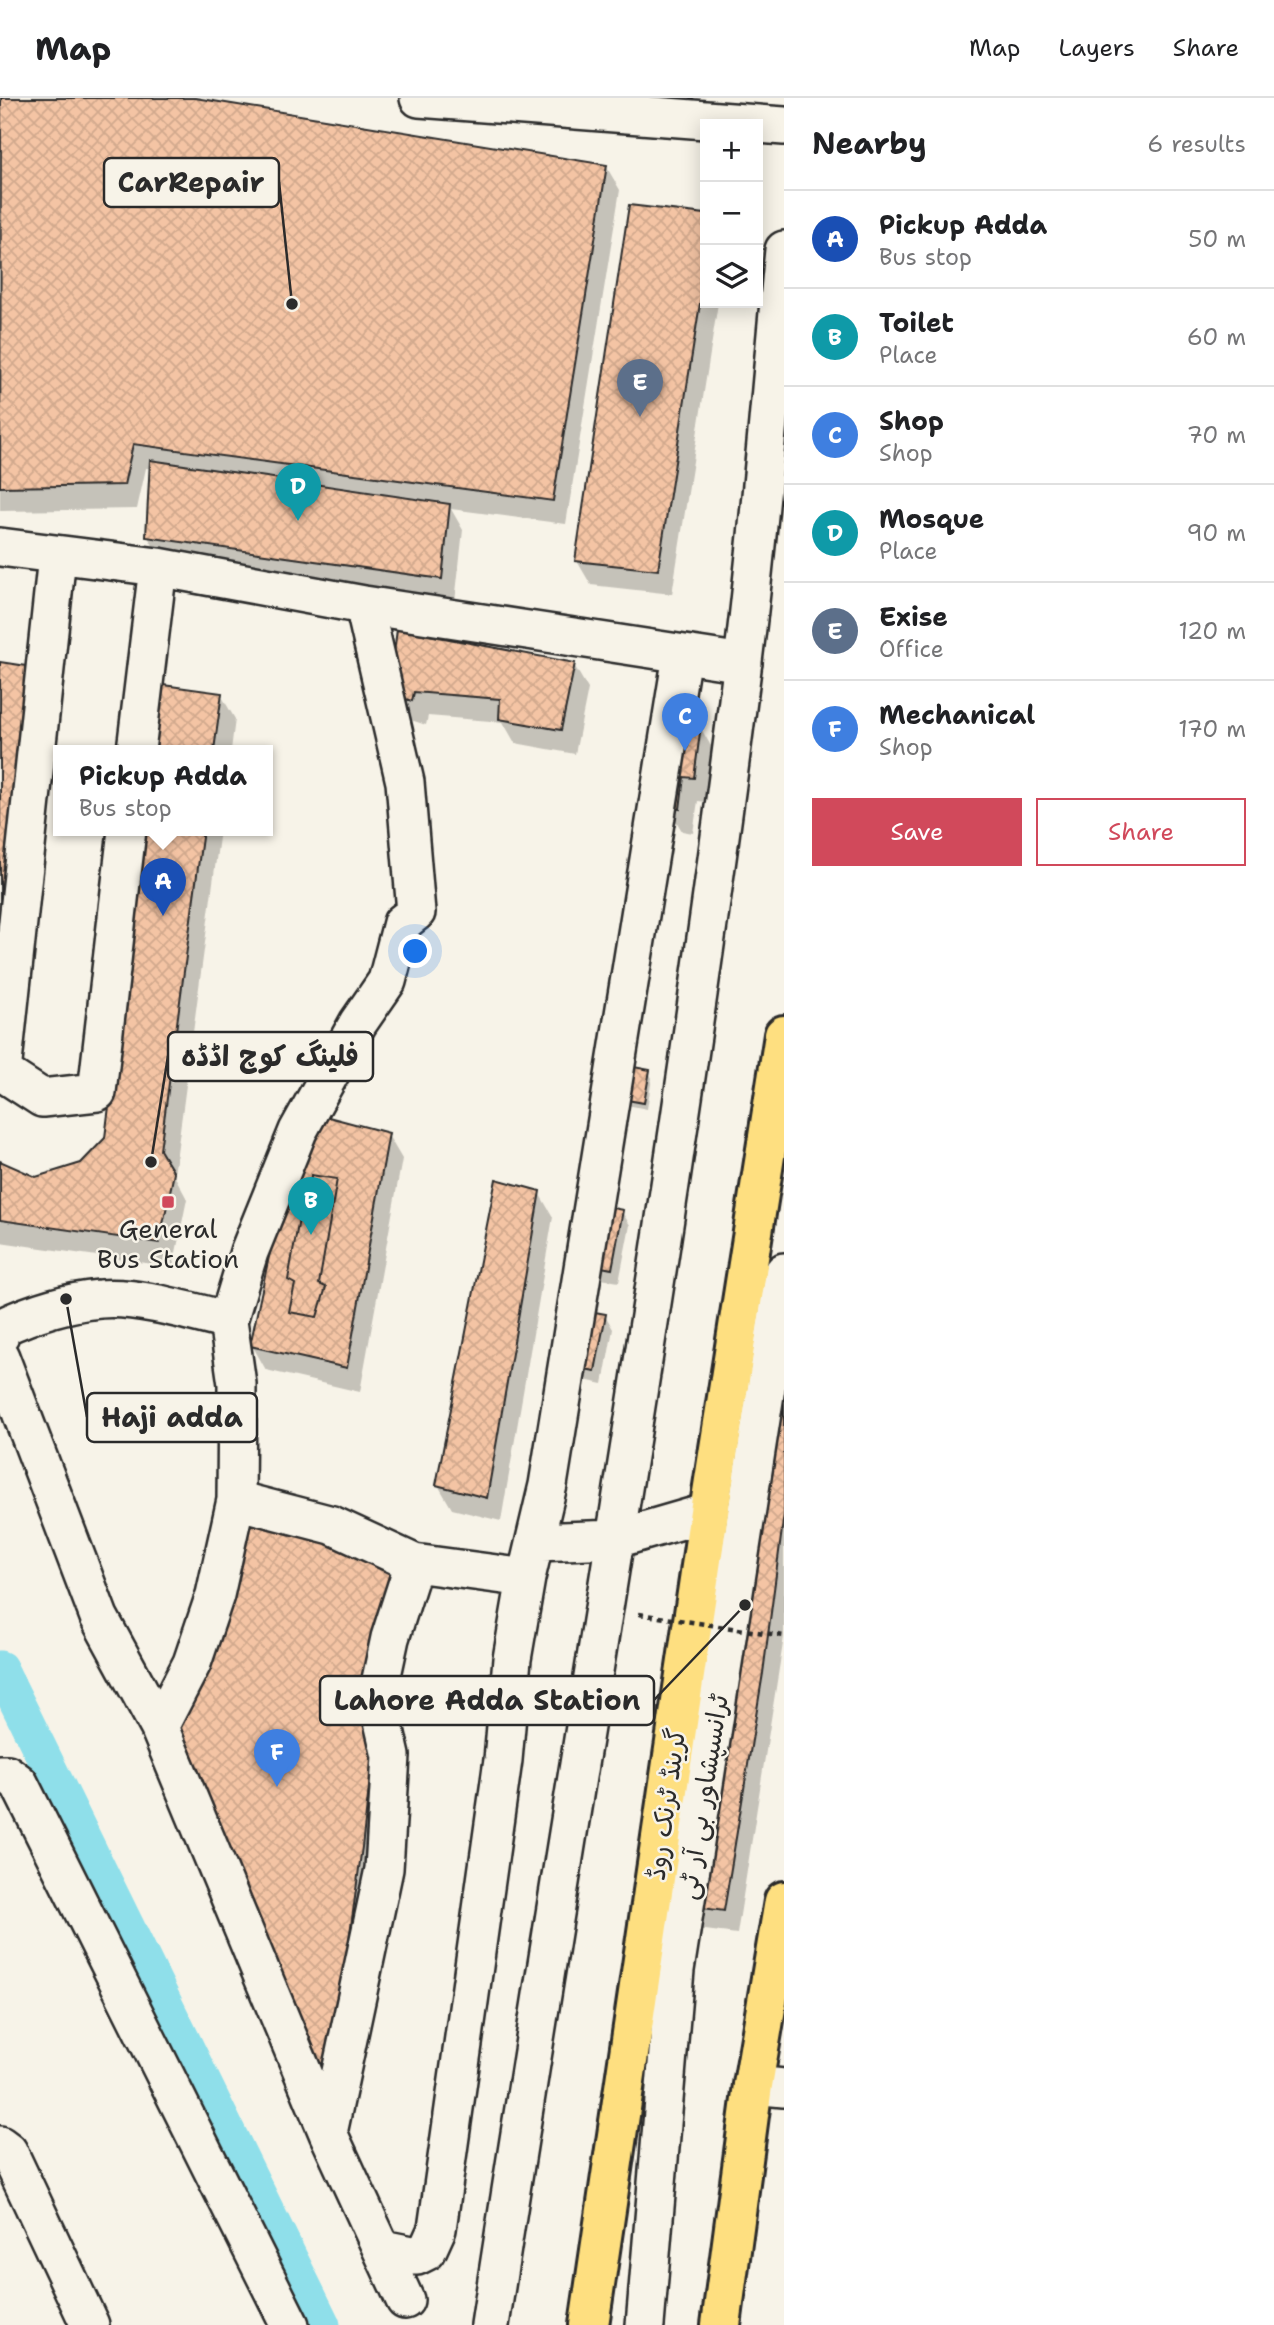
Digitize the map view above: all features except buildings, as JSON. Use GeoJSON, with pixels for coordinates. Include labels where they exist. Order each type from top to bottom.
{"type":"FeatureCollection","features":[{"type":"Feature","properties":{"kind":"highway","name":"گرینڈ ٹرنک روڈ"},"geometry":{"type":"LineString","coordinates":[[589,2325],[709,1512],[784,1035]]}},
{"type":"Feature","properties":{"kind":"highway"},"geometry":{"type":"LineString","coordinates":[[722,2325],[769,2087],[784,1901]]}},
{"type":"Feature","properties":{"kind":"street"},"geometry":{"type":"LineString","coordinates":[[419,98],[784,126]]}},
{"type":"Feature","properties":{"kind":"street"},"geometry":{"type":"LineString","coordinates":[[490,2325],[562,1855],[580,1765],[616,1539],[702,969],[743,663],[784,250]]}},
{"type":"Feature","properties":{"kind":"street"},"geometry":{"type":"LineString","coordinates":[[0,548],[158,567],[363,605],[743,663]]}},
{"type":"Feature","properties":{"kind":"street"},"geometry":{"type":"LineString","coordinates":[[57,556],[2,1072],[42,1098],[97,1092],[126,836]]}},
{"type":"Feature","properties":{"kind":"street"},"geometry":{"type":"LineString","coordinates":[[137,745],[158,567]]}},
{"type":"Feature","properties":{"kind":"street"},"geometry":{"type":"LineString","coordinates":[[159,1727],[192,1663],[215,1595],[236,1500],[237,1384],[228,1321],[249,1252],[298,1131],[358,1023],[387,981],[402,923],[416,912],[405,782],[363,605]]}},
{"type":"Feature","properties":{"kind":"street"},"geometry":{"type":"LineString","coordinates":[[382,2249],[417,2256],[427,2251],[436,2229],[503,1760],[512,1659],[526,1578],[548,1485],[682,655]]}},
{"type":"Feature","properties":{"kind":"street","name":"ٹرانسپشاور بی آر ٹی"},"geometry":{"type":"LineString","coordinates":[[645,2325],[675,1970],[784,1272]]}},
{"type":"Feature","properties":{"kind":"street"},"geometry":{"type":"LineString","coordinates":[[0,1335],[2,1327],[27,1315],[102,1298],[167,1306],[228,1321]]}},
{"type":"Feature","properties":{"kind":"street"},"geometry":{"type":"LineString","coordinates":[[0,1357],[99,1617],[159,1727],[328,2133],[405,2300]]}},
{"type":"Feature","properties":{"kind":"street"},"geometry":{"type":"LineString","coordinates":[[236,1500],[332,1525],[414,1563],[526,1578]]}},
{"type":"Feature","properties":{"kind":"street"},"geometry":{"type":"LineString","coordinates":[[536,1542],[616,1539],[709,1512]]}},
{"type":"Feature","properties":{"kind":"street"},"geometry":{"type":"LineString","coordinates":[[328,2133],[384,1869],[391,1756],[379,1689],[390,1638],[414,1563]]}},
{"type":"Feature","properties":{"kind":"street"},"geometry":{"type":"LineString","coordinates":[[0,1774],[7,1774],[19,1783],[289,2325]]}},
{"type":"Feature","properties":{"kind":"street"},"geometry":{"type":"LineString","coordinates":[[0,2145],[8,2151],[90,2325]]}},
{"type":"Feature","properties":{"kind":"path"},"geometry":{"type":"LineString","coordinates":[[639,1614],[784,1636]]}},
{"type":"Feature","properties":{"kind":"waterway"},"geometry":{"type":"LineString","coordinates":[[0,1668],[323,2325]]}},
{"type":"Feature","properties":{"kind":"place","name":"CarRepair"},"geometry":{"type":"Point","coordinates":[292,304]}},
{"type":"Feature","properties":{"kind":"place","name":"Exise"},"geometry":{"type":"Point","coordinates":[640,417]}},
{"type":"Feature","properties":{"kind":"place","name":"Mosque"},"geometry":{"type":"Point","coordinates":[298,521]}},
{"type":"Feature","properties":{"kind":"place","name":"Shop"},"geometry":{"type":"Point","coordinates":[685,751]}},
{"type":"Feature","properties":{"kind":"place","name":"Pickup Adda"},"geometry":{"type":"Point","coordinates":[163,916]}},
{"type":"Feature","properties":{"kind":"place","name":"فلینگ کوچ اڈڈہ"},"geometry":{"type":"Point","coordinates":[151,1162]}},
{"type":"Feature","properties":{"kind":"place","name":"General Bus Station"},"geometry":{"type":"Point","coordinates":[168,1202]}},
{"type":"Feature","properties":{"kind":"place","name":"Toilet"},"geometry":{"type":"Point","coordinates":[311,1235]}},
{"type":"Feature","properties":{"kind":"place","name":"Haji adda"},"geometry":{"type":"Point","coordinates":[66,1299]}},
{"type":"Feature","properties":{"kind":"place","name":"Lahore Adda Station"},"geometry":{"type":"Point","coordinates":[745,1605]}},
{"type":"Feature","properties":{"kind":"place","name":"Mechanical"},"geometry":{"type":"Point","coordinates":[277,1787]}}]}
